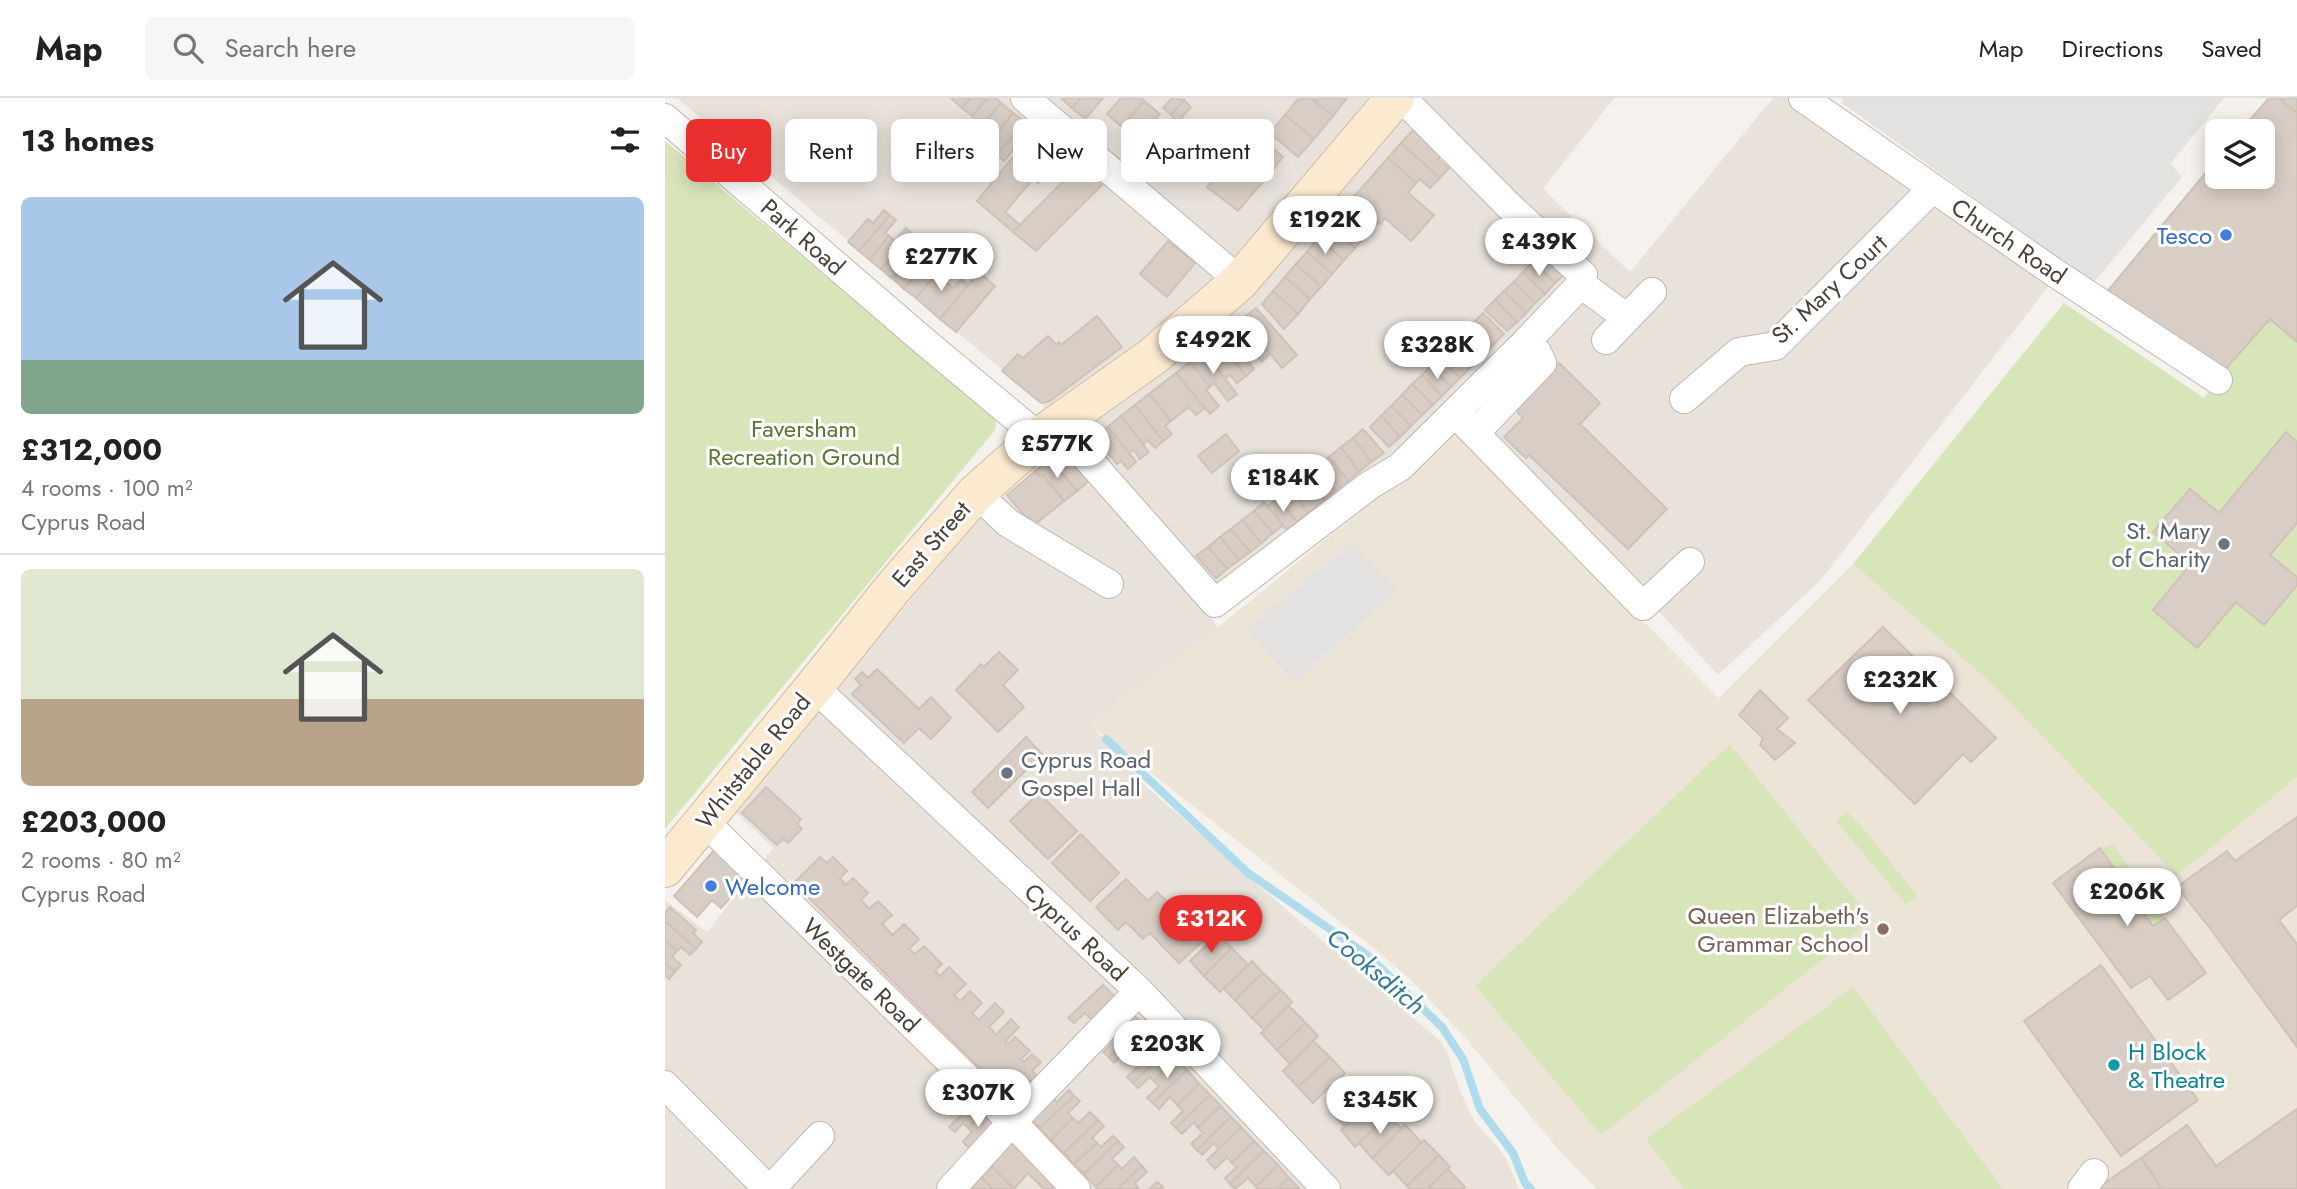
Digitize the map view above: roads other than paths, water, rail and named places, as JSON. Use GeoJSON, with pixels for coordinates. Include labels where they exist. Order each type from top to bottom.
{"type":"FeatureCollection","features":[{"type":"Feature","properties":{"kind":"main road","name":"East Street"},"geometry":{"type":"LineString","coordinates":[[814,687],[893,588],[975,493],[1048,430],[1153,357],[1240,281],[1395,98]]}},
{"type":"Feature","properties":{"kind":"main road","name":"Whitstable Road"},"geometry":{"type":"LineString","coordinates":[[665,868],[814,687]]}},
{"type":"Feature","properties":{"kind":"street"},"geometry":{"type":"LineString","coordinates":[[1025,98],[1240,281]]}},
{"type":"Feature","properties":{"kind":"street"},"geometry":{"type":"LineString","coordinates":[[1402,98],[1508,205],[1583,275],[1581,284],[1455,413],[1643,606],[1690,562]]}},
{"type":"Feature","properties":{"kind":"street","name":"Church Road"},"geometry":{"type":"LineString","coordinates":[[1803,98],[1932,189],[2218,380]]}},
{"type":"Feature","properties":{"kind":"street","name":"Park Road"},"geometry":{"type":"LineString","coordinates":[[665,118],[925,342],[1048,430],[1215,603],[1370,485],[1400,467],[1455,413]]}},
{"type":"Feature","properties":{"kind":"street","name":"St. Mary Court"},"geometry":{"type":"LineString","coordinates":[[1684,399],[1739,352],[1775,346],[1932,189]]}},
{"type":"Feature","properties":{"kind":"street"},"geometry":{"type":"LineString","coordinates":[[1581,284],[1627,318]]}},
{"type":"Feature","properties":{"kind":"street"},"geometry":{"type":"LineString","coordinates":[[1606,340],[1652,292]]}},
{"type":"Feature","properties":{"kind":"street"},"geometry":{"type":"LineString","coordinates":[[1476,432],[1542,363],[1537,352],[1526,342]]}},
{"type":"Feature","properties":{"kind":"street"},"geometry":{"type":"LineString","coordinates":[[975,493],[1008,523],[1109,584]]}},
{"type":"Feature","properties":{"kind":"street","name":"Cyprus Road"},"geometry":{"type":"LineString","coordinates":[[814,687],[1139,991],[1326,1189]]}},
{"type":"Feature","properties":{"kind":"street","name":"Westgate Road"},"geometry":{"type":"LineString","coordinates":[[704,821],[1012,1122],[1076,1189]]}},
{"type":"Feature","properties":{"kind":"street"},"geometry":{"type":"LineString","coordinates":[[951,1189],[1139,991]]}},
{"type":"Feature","properties":{"kind":"street"},"geometry":{"type":"LineString","coordinates":[[665,1085],[769,1189],[820,1136]]}},
{"type":"Feature","properties":{"kind":"waterway","name":"Cooksditch"},"geometry":{"type":"LineString","coordinates":[[1106,739],[1248,873],[1366,954],[1442,1027],[1463,1059],[1480,1109],[1513,1153],[1525,1183],[1531,1189]]}},
{"type":"Feature","properties":{"kind":"place","name":"Tesco"},"geometry":{"type":"Point","coordinates":[2226,235]}},
{"type":"Feature","properties":{"kind":"place","name":"St. Mary of Charity"},"geometry":{"type":"Point","coordinates":[2224,544]}},
{"type":"Feature","properties":{"kind":"place","name":"Cyprus Road Gospel Hall"},"geometry":{"type":"Point","coordinates":[1007,773]}},
{"type":"Feature","properties":{"kind":"place","name":"Welcome"},"geometry":{"type":"Point","coordinates":[711,886]}},
{"type":"Feature","properties":{"kind":"place","name":"Queen Elizabeth's Grammar School"},"geometry":{"type":"Point","coordinates":[1883,929]}},
{"type":"Feature","properties":{"kind":"place","name":"H Block & Theatre"},"geometry":{"type":"Point","coordinates":[2114,1065]}},
{"type":"Feature","properties":{"kind":"park label","name":"Faversham Recreation Ground"},"geometry":{"type":"Point","coordinates":[804,442]}}]}
